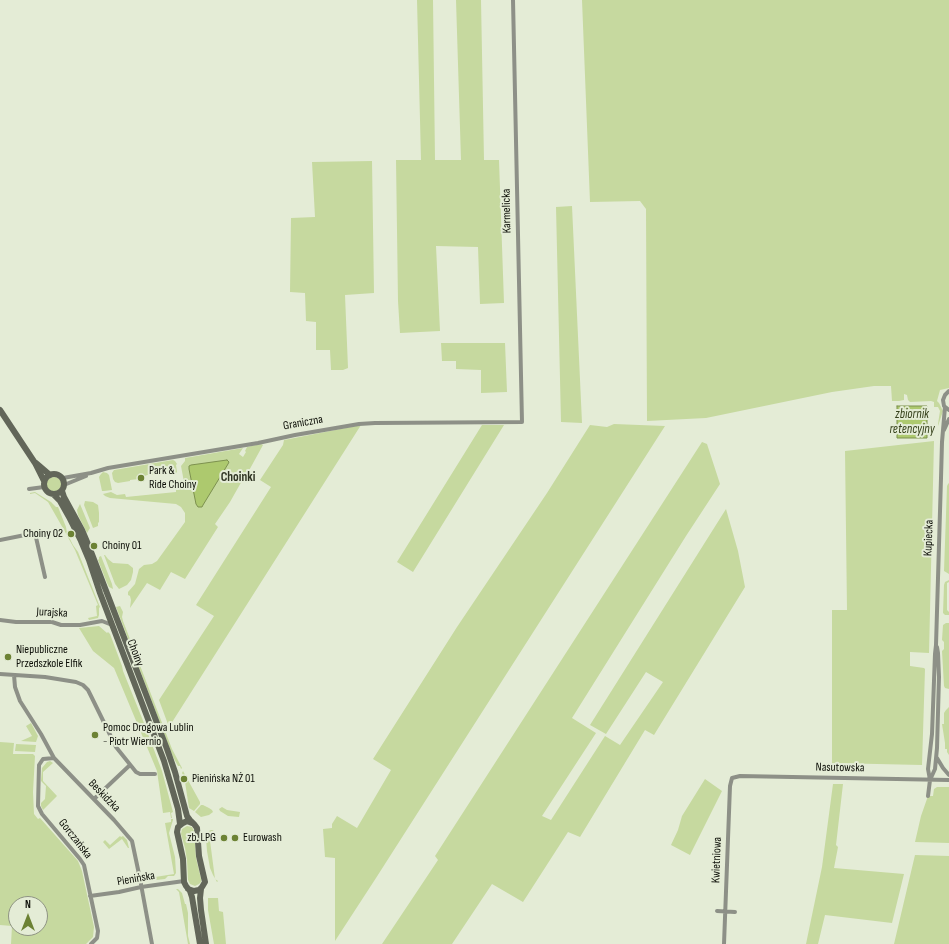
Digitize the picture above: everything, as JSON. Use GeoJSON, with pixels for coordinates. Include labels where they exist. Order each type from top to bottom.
{"type":"FeatureCollection","features":[{"type":"Feature","properties":{"kind":"street","name":"Karmelicka"},"geometry":{"type":"LineString","coordinates":[[513,0],[522,422]]}},
{"type":"Feature","properties":{"kind":"street","name":"Kupiecka"},"geometry":{"type":"LineString","coordinates":[[930,780],[928,769],[932,734],[934,654],[936,645],[943,432],[947,409],[943,403],[944,397],[949,391]]}},
{"type":"Feature","properties":{"kind":"street"},"geometry":{"type":"LineString","coordinates":[[0,410],[35,463],[48,493],[54,495],[58,494],[63,485],[58,475],[50,474],[35,463]]}},
{"type":"Feature","properties":{"kind":"street","name":"Kupiecka"},"geometry":{"type":"LineString","coordinates":[[943,432],[949,419]]}},
{"type":"Feature","properties":{"kind":"street","name":"Graniczna"},"geometry":{"type":"LineString","coordinates":[[63,485],[91,473],[108,468],[258,444],[295,435],[359,424],[522,422]]}},
{"type":"Feature","properties":{"kind":"street"},"geometry":{"type":"LineString","coordinates":[[44,484],[46,477],[50,474]]}},
{"type":"Feature","properties":{"kind":"street"},"geometry":{"type":"LineString","coordinates":[[29,489],[44,484]]}},
{"type":"Feature","properties":{"kind":"street","name":"Choiny"},"geometry":{"type":"LineString","coordinates":[[63,485],[64,496],[88,542],[170,757],[187,816],[197,828],[199,856],[204,878],[204,883],[201,889]]}},
{"type":"Feature","properties":{"kind":"street","name":"Choiny"},"geometry":{"type":"LineString","coordinates":[[54,495],[60,501],[81,541],[89,560],[112,625],[167,768],[179,812],[180,824],[177,832],[184,859],[184,881]]}},
{"type":"Feature","properties":{"kind":"street"},"geometry":{"type":"LineString","coordinates":[[0,540],[35,533],[45,577]]}},
{"type":"Feature","properties":{"kind":"street"},"geometry":{"type":"LineString","coordinates":[[107,611],[102,621],[112,625]]}},
{"type":"Feature","properties":{"kind":"street","name":"Jurajska"},"geometry":{"type":"LineString","coordinates":[[0,620],[16,622],[52,622],[60,625],[80,625],[102,621]]}},
{"type":"Feature","properties":{"kind":"street","name":"Kupiecka"},"geometry":{"type":"LineString","coordinates":[[930,780],[935,769],[938,738],[939,677],[938,653],[936,645]]}},
{"type":"Feature","properties":{"kind":"street"},"geometry":{"type":"LineString","coordinates":[[0,674],[56,678],[83,685],[88,690],[116,747],[130,765],[140,774],[154,774]]}},
{"type":"Feature","properties":{"kind":"street","name":"Beskidzka"},"geometry":{"type":"LineString","coordinates":[[14,675],[15,687],[20,701],[42,734],[54,758],[114,820],[132,841],[152,944]]}},
{"type":"Feature","properties":{"kind":"street","name":"Gorczańska"},"geometry":{"type":"LineString","coordinates":[[54,758],[43,759],[39,765],[38,806],[42,814],[83,862],[98,931],[97,938],[92,944]]}},
{"type":"Feature","properties":{"kind":"street"},"geometry":{"type":"LineString","coordinates":[[936,758],[949,775]]}},
{"type":"Feature","properties":{"kind":"street"},"geometry":{"type":"LineString","coordinates":[[94,799],[130,765]]}},
{"type":"Feature","properties":{"kind":"street","name":"Nasutowska"},"geometry":{"type":"LineString","coordinates":[[732,778],[740,776],[949,780]]}},
{"type":"Feature","properties":{"kind":"street","name":"Kwietniowa"},"geometry":{"type":"LineString","coordinates":[[724,944],[730,786],[732,778]]}},
{"type":"Feature","properties":{"kind":"street"},"geometry":{"type":"LineString","coordinates":[[928,796],[930,780]]}},
{"type":"Feature","properties":{"kind":"street"},"geometry":{"type":"LineString","coordinates":[[180,824],[186,822],[192,823]]}},
{"type":"Feature","properties":{"kind":"street"},"geometry":{"type":"LineString","coordinates":[[184,881],[192,897],[200,944]]}},
{"type":"Feature","properties":{"kind":"street","name":"Pienińska"},"geometry":{"type":"LineString","coordinates":[[90,896],[184,881]]}},
{"type":"Feature","properties":{"kind":"street"},"geometry":{"type":"LineString","coordinates":[[188,889],[195,891],[201,889],[200,904],[206,944]]}},
{"type":"Feature","properties":{"kind":"street"},"geometry":{"type":"LineString","coordinates":[[717,911],[735,912]]}},
{"type":"Feature","properties":{"kind":"shaded area"},"geometry":{"type":"Polygon","coordinates":[[[417,0],[433,0],[435,160],[461,160],[456,0],[481,0],[484,160],[499,160],[504,303],[480,304],[478,247],[436,246],[440,331],[400,333],[398,301],[396,160],[421,160],[417,0]]]}},
{"type":"Feature","properties":{"kind":"shaded area"},"geometry":{"type":"Polygon","coordinates":[[[582,0],[949,0],[949,388],[940,390],[937,401],[943,411],[938,426],[940,411],[938,407],[934,407],[934,402],[910,402],[907,395],[904,394],[904,400],[892,401],[891,386],[874,386],[832,392],[706,418],[647,421],[646,209],[640,201],[590,202],[582,0]]]}},
{"type":"Feature","properties":{"kind":"shaded area"},"geometry":{"type":"Polygon","coordinates":[[[372,161],[374,293],[345,295],[348,368],[343,370],[331,370],[330,350],[316,350],[316,322],[306,321],[305,293],[290,292],[291,218],[315,217],[312,162],[372,161]]]}},
{"type":"Feature","properties":{"kind":"shaded area"},"geometry":{"type":"Polygon","coordinates":[[[572,206],[582,423],[561,422],[556,207],[572,206]]]}},
{"type":"Feature","properties":{"kind":"shaded area"},"geometry":{"type":"Polygon","coordinates":[[[441,343],[505,343],[507,392],[481,393],[481,370],[456,369],[456,361],[442,361],[441,343]]]}},
{"type":"Feature","properties":{"kind":"shaded area"},"geometry":{"type":"Polygon","coordinates":[[[614,424],[665,426],[335,941],[335,858],[325,857],[323,829],[332,828],[332,824],[337,816],[357,828],[391,770],[373,759],[457,627],[547,493],[590,425],[607,427],[614,424]]]}},
{"type":"Feature","properties":{"kind":"shaded area"},"geometry":{"type":"Polygon","coordinates":[[[361,425],[169,727],[159,700],[214,616],[196,605],[271,487],[260,480],[283,445],[284,440],[361,425]]]}},
{"type":"Feature","properties":{"kind":"shaded area"},"geometry":{"type":"Polygon","coordinates":[[[482,425],[504,425],[413,572],[397,562],[482,425]]]}},
{"type":"Feature","properties":{"kind":"shaded area"},"geometry":{"type":"Polygon","coordinates":[[[934,441],[929,653],[910,652],[910,666],[925,669],[922,765],[832,763],[832,610],[847,610],[845,451],[934,441]]]}},
{"type":"Feature","properties":{"kind":"shaded area"},"geometry":{"type":"Polygon","coordinates":[[[702,442],[707,444],[720,484],[572,718],[596,733],[542,816],[551,820],[605,736],[620,745],[663,682],[646,672],[606,734],[590,725],[726,509],[738,551],[745,587],[654,735],[645,730],[580,837],[568,832],[523,902],[492,884],[452,944],[382,944],[438,860],[435,856],[702,442]]]}},
{"type":"Feature","properties":{"kind":"shaded area"},"geometry":{"type":"Polygon","coordinates":[[[261,444],[263,445],[246,476],[237,471],[235,474],[243,479],[215,524],[218,527],[185,579],[171,572],[160,590],[147,583],[130,608],[131,600],[128,592],[135,584],[139,569],[144,565],[152,564],[157,561],[185,522],[185,513],[181,507],[176,504],[110,498],[103,494],[111,492],[117,495],[125,494],[126,497],[176,492],[176,488],[181,486],[184,482],[181,466],[185,461],[185,458],[243,448],[239,454],[243,457],[247,447],[261,444]]]}},
{"type":"Feature","properties":{"kind":"shaded area"},"geometry":{"type":"Polygon","coordinates":[[[173,460],[177,464],[177,472],[175,474],[147,475],[139,479],[118,483],[113,479],[112,473],[114,470],[173,460]]]}},
{"type":"Feature","properties":{"kind":"shaded area"},"geometry":{"type":"Polygon","coordinates":[[[103,472],[109,475],[112,490],[102,491],[99,477],[103,472]]]}},
{"type":"Feature","properties":{"kind":"shaded area"},"geometry":{"type":"Polygon","coordinates":[[[54,477],[61,482],[62,485],[57,492],[54,493],[47,488],[46,485],[51,478],[54,477]]]}},
{"type":"Feature","properties":{"kind":"shaded area"},"geometry":{"type":"Polygon","coordinates":[[[949,483],[949,574],[944,571],[947,486],[949,483]]]}},
{"type":"Feature","properties":{"kind":"shaded area"},"geometry":{"type":"Polygon","coordinates":[[[35,492],[58,507],[67,533],[78,552],[100,607],[98,618],[89,620],[88,618],[97,616],[96,606],[98,605],[75,550],[48,502],[35,493],[30,494],[35,492]]]}},
{"type":"Feature","properties":{"kind":"shaded area"},"geometry":{"type":"Polygon","coordinates":[[[85,501],[93,502],[98,505],[98,526],[93,528],[84,505],[85,501]]]}},
{"type":"Feature","properties":{"kind":"shaded area"},"geometry":{"type":"Polygon","coordinates":[[[80,504],[90,528],[87,533],[78,515],[77,510],[80,504]]]}},
{"type":"Feature","properties":{"kind":"shaded area"},"geometry":{"type":"Polygon","coordinates":[[[104,555],[113,563],[128,564],[133,568],[131,580],[127,585],[119,589],[115,584],[104,555]]]}},
{"type":"Feature","properties":{"kind":"shaded area"},"geometry":{"type":"Polygon","coordinates":[[[101,556],[113,589],[109,587],[98,560],[101,556]]]}},
{"type":"Feature","properties":{"kind":"shaded area"},"geometry":{"type":"Polygon","coordinates":[[[949,580],[947,583],[947,610],[949,615],[945,615],[943,613],[944,585],[945,582],[949,580]]]}},
{"type":"Feature","properties":{"kind":"shaded area"},"geometry":{"type":"Polygon","coordinates":[[[120,606],[123,612],[123,621],[172,749],[182,768],[181,769],[173,757],[116,607],[120,606]]]}},
{"type":"Feature","properties":{"kind":"shaded area"},"geometry":{"type":"Polygon","coordinates":[[[949,623],[949,689],[945,688],[944,686],[942,651],[944,649],[944,642],[942,640],[943,625],[949,623]]]}},
{"type":"Feature","properties":{"kind":"shaded area"},"geometry":{"type":"Polygon","coordinates":[[[99,626],[110,634],[142,718],[162,771],[173,812],[171,813],[172,818],[170,812],[163,813],[157,771],[114,668],[93,651],[79,628],[99,626]]]}},
{"type":"Feature","properties":{"kind":"shaded area"},"geometry":{"type":"Polygon","coordinates":[[[949,707],[949,755],[947,749],[945,749],[942,724],[944,724],[944,713],[949,707]]]}},
{"type":"Feature","properties":{"kind":"shaded area"},"geometry":{"type":"Polygon","coordinates":[[[31,723],[38,736],[36,742],[21,741],[32,736],[26,726],[31,723]]]}},
{"type":"Feature","properties":{"kind":"shaded area"},"geometry":{"type":"Polygon","coordinates":[[[0,742],[14,743],[13,754],[33,754],[35,756],[33,792],[34,814],[38,819],[40,818],[78,861],[82,871],[94,927],[93,937],[86,944],[11,944],[11,936],[48,936],[48,896],[8,896],[8,926],[0,925],[0,742]]]}},
{"type":"Feature","properties":{"kind":"shaded area"},"geometry":{"type":"Polygon","coordinates":[[[16,744],[36,745],[35,752],[15,751],[16,744]]]}},
{"type":"Feature","properties":{"kind":"shaded area"},"geometry":{"type":"Polygon","coordinates":[[[50,761],[53,763],[43,772],[43,781],[57,796],[43,810],[41,803],[45,799],[46,786],[41,781],[42,768],[47,762],[50,761]]]}},
{"type":"Feature","properties":{"kind":"shaded area"},"geometry":{"type":"Polygon","coordinates":[[[183,771],[200,802],[194,811],[189,808],[185,782],[186,780],[182,773],[183,771]]]}},
{"type":"Feature","properties":{"kind":"shaded area"},"geometry":{"type":"Polygon","coordinates":[[[705,779],[722,791],[690,855],[671,845],[678,830],[682,816],[705,779]]]}},
{"type":"Feature","properties":{"kind":"shaded area"},"geometry":{"type":"Polygon","coordinates":[[[833,784],[843,784],[836,845],[838,847],[834,868],[904,874],[892,923],[825,915],[818,944],[806,944],[822,867],[833,784]]]}},
{"type":"Feature","properties":{"kind":"shaded area"},"geometry":{"type":"Polygon","coordinates":[[[937,787],[949,787],[949,843],[915,842],[921,816],[928,796],[933,796],[934,789],[937,787]]]}},
{"type":"Feature","properties":{"kind":"shaded area"},"geometry":{"type":"Polygon","coordinates":[[[201,805],[209,808],[213,812],[209,815],[201,817],[195,812],[201,805]]]}},
{"type":"Feature","properties":{"kind":"shaded area"},"geometry":{"type":"Polygon","coordinates":[[[222,807],[227,810],[240,812],[239,817],[228,816],[220,811],[219,809],[222,807]]]}},
{"type":"Feature","properties":{"kind":"shaded area"},"geometry":{"type":"Polygon","coordinates":[[[171,819],[173,820],[169,833],[175,857],[176,873],[174,876],[168,876],[165,879],[147,881],[144,879],[146,876],[149,878],[174,874],[165,823],[171,822],[171,819]]]}},
{"type":"Feature","properties":{"kind":"shaded area"},"geometry":{"type":"Polygon","coordinates":[[[187,826],[192,827],[194,831],[196,858],[201,879],[201,882],[195,886],[190,884],[188,880],[187,860],[181,834],[182,829],[187,826]]]}},
{"type":"Feature","properties":{"kind":"shaded area"},"geometry":{"type":"Polygon","coordinates":[[[214,830],[209,833],[215,878],[210,868],[207,851],[206,838],[209,831],[214,830]]]}},
{"type":"Feature","properties":{"kind":"shaded area"},"geometry":{"type":"Polygon","coordinates":[[[120,836],[123,836],[127,840],[129,848],[122,839],[109,849],[103,842],[105,840],[110,845],[120,836]]]}},
{"type":"Feature","properties":{"kind":"shaded area"},"geometry":{"type":"Polygon","coordinates":[[[915,855],[949,856],[949,944],[894,944],[915,855]]]}},
{"type":"Feature","properties":{"kind":"shaded area"},"geometry":{"type":"Polygon","coordinates":[[[176,889],[182,893],[186,904],[190,944],[188,944],[179,892],[176,889]]]}},
{"type":"Feature","properties":{"kind":"shaded area"},"geometry":{"type":"Polygon","coordinates":[[[208,898],[218,898],[219,911],[223,912],[226,944],[214,944],[208,910],[208,898]]]}},
{"type":"Feature","properties":{"kind":"water","name":"zbiornik retencyjny"},"geometry":{"type":"Polygon","coordinates":[[[897,406],[927,406],[927,438],[897,438],[897,406]]]}},
{"type":"Feature","properties":{"kind":"water"},"geometry":{"type":"Polygon","coordinates":[[[227,460],[229,462],[228,464],[202,507],[198,507],[196,504],[189,466],[227,460]]]}},
{"type":"Feature","properties":{"kind":"place","name":"Park & Ride Choiny"},"geometry":{"type":"Point","coordinates":[141,478]}},
{"type":"Feature","properties":{"kind":"place","name":"Choiny 02"},"geometry":{"type":"Point","coordinates":[71,534]}},
{"type":"Feature","properties":{"kind":"place","name":"Choiny 01"},"geometry":{"type":"Point","coordinates":[94,546]}},
{"type":"Feature","properties":{"kind":"place","name":"Niepubliczne Przedszkole Elfik"},"geometry":{"type":"Point","coordinates":[8,657]}},
{"type":"Feature","properties":{"kind":"place","name":"Pomoc Drogowa Lublin - Piotr Wiernio"},"geometry":{"type":"Point","coordinates":[95,735]}},
{"type":"Feature","properties":{"kind":"place","name":"Pienińska NŻ 01"},"geometry":{"type":"Point","coordinates":[184,779]}},
{"type":"Feature","properties":{"kind":"place","name":"zb. LPG"},"geometry":{"type":"Point","coordinates":[224,838]}},
{"type":"Feature","properties":{"kind":"place","name":"Eurowash"},"geometry":{"type":"Point","coordinates":[235,838]}},
{"type":"Feature","properties":{"kind":"district","name":"Choinki"},"geometry":{"type":"Point","coordinates":[238,478]}}]}
